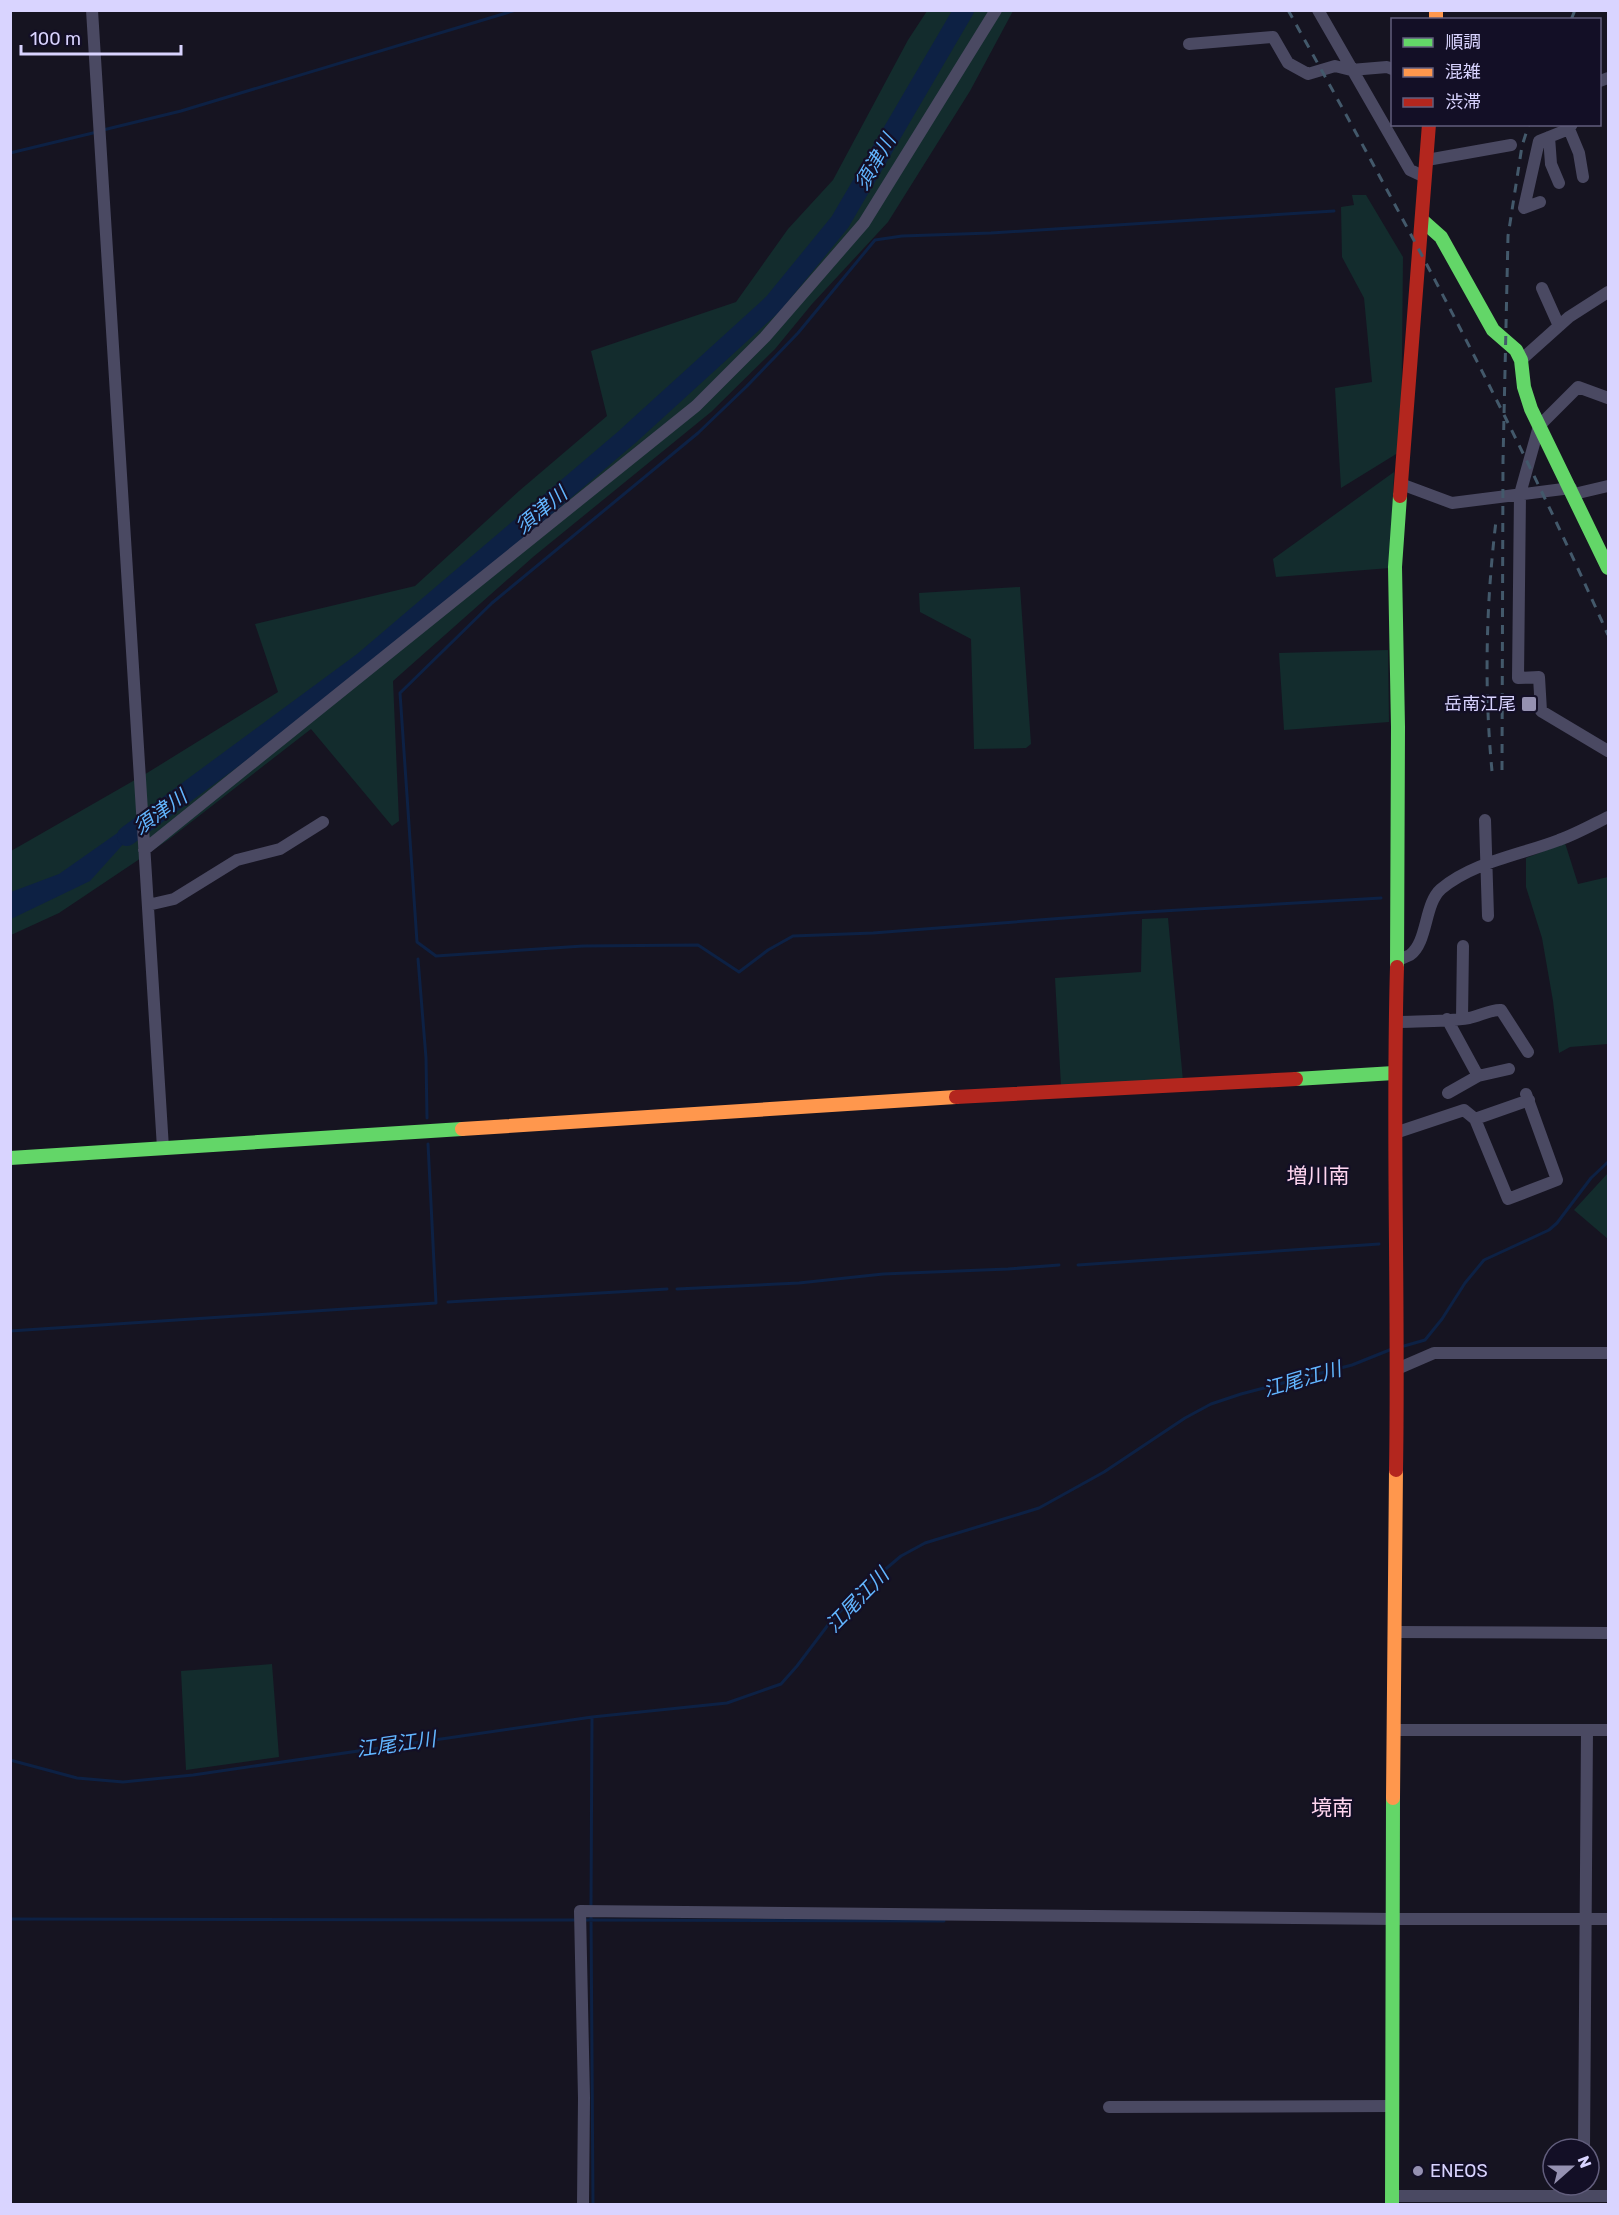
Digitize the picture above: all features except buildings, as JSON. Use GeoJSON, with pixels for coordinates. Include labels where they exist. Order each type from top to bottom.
{"type":"FeatureCollection","features":[{"type":"Feature","properties":{"kind":"street"},"geometry":{"type":"LineString","coordinates":[[92,10],[163,1148]]}},
{"type":"Feature","properties":{"kind":"street"},"geometry":{"type":"LineString","coordinates":[[144,850],[696,406],[765,337],[864,223],[996,10]]}},
{"type":"Feature","properties":{"kind":"street"},"geometry":{"type":"LineString","coordinates":[[1318,10],[1410,170],[1425,177]]}},
{"type":"Feature","properties":{"kind":"street"},"geometry":{"type":"LineString","coordinates":[[1189,44],[1273,37],[1288,63],[1308,74],[1335,66],[1351,70],[1391,69]]}},
{"type":"Feature","properties":{"kind":"street"},"geometry":{"type":"LineString","coordinates":[[1429,126],[1395,567],[1398,727],[1394,1072],[1397,1366],[1392,2200],[1541,2196]]}},
{"type":"Feature","properties":{"kind":"street"},"geometry":{"type":"LineString","coordinates":[[1540,202],[1524,208],[1539,141],[1570,127],[1579,153],[1583,177]]}},
{"type":"Feature","properties":{"kind":"street"},"geometry":{"type":"LineString","coordinates":[[1549,137],[1551,164],[1559,183]]}},
{"type":"Feature","properties":{"kind":"street"},"geometry":{"type":"LineString","coordinates":[[1427,160],[1511,145]]}},
{"type":"Feature","properties":{"kind":"street"},"geometry":{"type":"LineString","coordinates":[[1423,221],[1441,237],[1493,330],[1516,350],[1521,360],[1524,387],[1539,426],[1608,568]]}},
{"type":"Feature","properties":{"kind":"street"},"geometry":{"type":"LineString","coordinates":[[1542,288],[1559,326]]}},
{"type":"Feature","properties":{"kind":"street"},"geometry":{"type":"LineString","coordinates":[[1521,360],[1569,317],[1608,292]]}},
{"type":"Feature","properties":{"kind":"street"},"geometry":{"type":"LineString","coordinates":[[1608,398],[1578,387],[1539,426],[1521,494],[1518,678],[1539,677],[1541,711],[1608,751]]}},
{"type":"Feature","properties":{"kind":"street"},"geometry":{"type":"LineString","coordinates":[[1401,484],[1452,503],[1608,486]]}},
{"type":"Feature","properties":{"kind":"street"},"geometry":{"type":"LineString","coordinates":[[1397,960],[1411,954],[1438,891],[1455,879],[1487,864],[1559,840],[1608,817]]}},
{"type":"Feature","properties":{"kind":"street"},"geometry":{"type":"LineString","coordinates":[[1485,820],[1488,916]]}},
{"type":"Feature","properties":{"kind":"street"},"geometry":{"type":"LineString","coordinates":[[148,905],[174,899],[237,860],[280,849],[323,822]]}},
{"type":"Feature","properties":{"kind":"street"},"geometry":{"type":"LineString","coordinates":[[1462,946],[1462,1019]]}},
{"type":"Feature","properties":{"kind":"street"},"geometry":{"type":"LineString","coordinates":[[1396,1022],[1462,1019],[1487,1014],[1495,1009],[1501,1010],[1528,1052]]}},
{"type":"Feature","properties":{"kind":"street"},"geometry":{"type":"LineString","coordinates":[[1447,1019],[1478,1076]]}},
{"type":"Feature","properties":{"kind":"street"},"geometry":{"type":"LineString","coordinates":[[1448,1093],[1478,1076],[1509,1069]]}},
{"type":"Feature","properties":{"kind":"street"},"geometry":{"type":"LineString","coordinates":[[10,1158],[1057,1090],[1222,1084],[1394,1072]]}},
{"type":"Feature","properties":{"kind":"street"},"geometry":{"type":"LineString","coordinates":[[1395,1133],[1464,1110],[1475,1119],[1508,1199],[1557,1180],[1528,1097],[1475,1119]]}},
{"type":"Feature","properties":{"kind":"street"},"geometry":{"type":"LineString","coordinates":[[1397,1366],[1434,1353],[1608,1353]]}},
{"type":"Feature","properties":{"kind":"street"},"geometry":{"type":"LineString","coordinates":[[1394,1632],[1608,1633]]}},
{"type":"Feature","properties":{"kind":"street"},"geometry":{"type":"LineString","coordinates":[[1394,1730],[1608,1730]]}},
{"type":"Feature","properties":{"kind":"street"},"geometry":{"type":"LineString","coordinates":[[1584,2137],[1587,1730]]}},
{"type":"Feature","properties":{"kind":"street"},"geometry":{"type":"LineString","coordinates":[[583,2205],[584,2098],[580,1911],[1608,1919]]}},
{"type":"Feature","properties":{"kind":"street"},"geometry":{"type":"LineString","coordinates":[[1109,2107],[1394,2106]]}},
{"type":"Feature","properties":{"kind":"green space"},"geometry":{"type":"Polygon","coordinates":[[[927,11],[1013,11],[970,91],[888,222],[812,304],[775,349],[711,412],[533,557],[393,681],[399,821],[392,826],[311,729],[168,840],[59,913],[11,935],[11,851],[147,773],[278,692],[255,624],[415,586],[519,491],[607,416],[591,351],[736,302],[788,229],[833,180],[908,40],[927,11]]]}},
{"type":"Feature","properties":{"kind":"green space"},"geometry":{"type":"Polygon","coordinates":[[[1352,195],[1366,195],[1403,257],[1401,451],[1341,488],[1335,388],[1372,382],[1364,298],[1342,257],[1341,207],[1354,205],[1352,195]]]}},
{"type":"Feature","properties":{"kind":"green space"},"geometry":{"type":"Polygon","coordinates":[[[1394,472],[1390,568],[1276,577],[1273,559],[1394,472]]]}},
{"type":"Feature","properties":{"kind":"green space"},"geometry":{"type":"Polygon","coordinates":[[[1020,587],[1031,744],[1026,748],[974,749],[971,639],[920,612],[919,593],[1020,587]]]}},
{"type":"Feature","properties":{"kind":"green space"},"geometry":{"type":"Polygon","coordinates":[[[1388,650],[1389,722],[1284,730],[1279,653],[1388,650]]]}},
{"type":"Feature","properties":{"kind":"green space"},"geometry":{"type":"Polygon","coordinates":[[[1565,843],[1578,884],[1608,877],[1608,1044],[1570,1047],[1559,1053],[1542,938],[1526,887],[1526,858],[1565,843]]]}},
{"type":"Feature","properties":{"kind":"green space"},"geometry":{"type":"Polygon","coordinates":[[[1168,918],[1183,1081],[1061,1086],[1055,978],[1141,972],[1142,919],[1168,918]]]}},
{"type":"Feature","properties":{"kind":"green space"},"geometry":{"type":"Polygon","coordinates":[[[1608,1173],[1608,1239],[1574,1210],[1608,1173]]]}},
{"type":"Feature","properties":{"kind":"green space"},"geometry":{"type":"Polygon","coordinates":[[[272,1664],[279,1757],[186,1770],[181,1671],[272,1664]]]}},
{"type":"Feature","properties":{"kind":"water"},"geometry":{"type":"Polygon","coordinates":[[[133,822],[136,830],[90,881],[11,919],[11,892],[59,874],[133,822]]]}},
{"type":"Feature","properties":{"kind":"waterway"},"geometry":{"type":"LineString","coordinates":[[103,130],[181,111],[516,10]]}},
{"type":"Feature","properties":{"kind":"waterway","name":"須津川"},"geometry":{"type":"LineString","coordinates":[[127,836],[363,662],[627,437],[773,304],[840,222],[964,10]]}},
{"type":"Feature","properties":{"kind":"waterway"},"geometry":{"type":"LineString","coordinates":[[10,153],[97,132]]}},
{"type":"Feature","properties":{"kind":"waterway"},"geometry":{"type":"LineString","coordinates":[[1334,211],[991,233],[902,236],[875,240],[798,333],[698,433],[492,603],[400,693],[417,942],[436,956],[583,946],[698,945],[739,972],[768,950],[793,936],[873,933],[1129,913],[1381,898]]}},
{"type":"Feature","properties":{"kind":"waterway"},"geometry":{"type":"LineString","coordinates":[[418,959],[426,1058],[427,1118]]}},
{"type":"Feature","properties":{"kind":"waterway"},"geometry":{"type":"LineString","coordinates":[[10,1331],[436,1303],[428,1144]]}},
{"type":"Feature","properties":{"kind":"waterway","name":"江尾江川"},"geometry":{"type":"LineString","coordinates":[[1404,1346],[1425,1340],[1484,1260],[1549,1230],[1557,1223],[1591,1178],[1608,1162]]}},
{"type":"Feature","properties":{"kind":"waterway"},"geometry":{"type":"LineString","coordinates":[[1078,1265],[1379,1244]]}},
{"type":"Feature","properties":{"kind":"waterway"},"geometry":{"type":"LineString","coordinates":[[677,1289],[799,1283],[883,1274],[1059,1265]]}},
{"type":"Feature","properties":{"kind":"waterway"},"geometry":{"type":"LineString","coordinates":[[448,1302],[667,1289]]}},
{"type":"Feature","properties":{"kind":"waterway","name":"江尾江川"},"geometry":{"type":"LineString","coordinates":[[10,1760],[77,1778],[123,1782],[193,1775],[592,1717],[727,1703],[781,1684],[831,1621],[862,1589],[901,1556],[925,1543],[1039,1508],[1104,1472],[1185,1418],[1211,1404],[1352,1365],[1392,1349]]}},
{"type":"Feature","properties":{"kind":"waterway"},"geometry":{"type":"LineString","coordinates":[[591,1907],[592,1717]]}},
{"type":"Feature","properties":{"kind":"waterway"},"geometry":{"type":"LineString","coordinates":[[591,1914],[593,2204]]}},
{"type":"Feature","properties":{"kind":"waterway"},"geometry":{"type":"LineString","coordinates":[[10,1919],[578,1920]]}},
{"type":"Feature","properties":{"kind":"waterway"},"geometry":{"type":"LineString","coordinates":[[584,1920],[944,1921]]}},
{"type":"Feature","properties":{"kind":"railway"},"geometry":{"type":"LineString","coordinates":[[1288,10],[1373,164],[1495,397],[1608,635]]}},
{"type":"Feature","properties":{"kind":"railway"},"geometry":{"type":"LineString","coordinates":[[1572,18],[1575,10]]}},
{"type":"Feature","properties":{"kind":"railway"},"geometry":{"type":"LineString","coordinates":[[1502,770],[1503,461],[1508,236],[1522,146],[1528,126]]}},
{"type":"Feature","properties":{"kind":"railway"},"geometry":{"type":"LineString","coordinates":[[1492,771],[1487,646],[1496,521]]}},
{"type":"Feature","properties":{"kind":"traffic: fast"},"geometry":{"type":"LineString","coordinates":[[1423,221],[1441,237],[1493,330],[1516,350],[1521,360],[1524,387],[1531,409],[1608,568]]}},
{"type":"Feature","properties":{"kind":"traffic: fast"},"geometry":{"type":"LineString","coordinates":[[1397,967],[1398,727],[1395,567],[1400,496]]}},
{"type":"Feature","properties":{"kind":"traffic: fast"},"geometry":{"type":"LineString","coordinates":[[1296,1079],[1394,1073]]}},
{"type":"Feature","properties":{"kind":"traffic: fast"},"geometry":{"type":"LineString","coordinates":[[10,1158],[462,1129]]}},
{"type":"Feature","properties":{"kind":"traffic: fast"},"geometry":{"type":"LineString","coordinates":[[1392,2204],[1393,1798]]}},
{"type":"Feature","properties":{"kind":"traffic: slow"},"geometry":{"type":"LineString","coordinates":[[1436,10],[1436,18]]}},
{"type":"Feature","properties":{"kind":"traffic: slow"},"geometry":{"type":"LineString","coordinates":[[462,1129],[956,1097]]}},
{"type":"Feature","properties":{"kind":"traffic: slow"},"geometry":{"type":"LineString","coordinates":[[1393,1798],[1396,1470]]}},
{"type":"Feature","properties":{"kind":"traffic: jam"},"geometry":{"type":"LineString","coordinates":[[1400,496],[1429,126]]}},
{"type":"Feature","properties":{"kind":"traffic: jam"},"geometry":{"type":"LineString","coordinates":[[1396,1470],[1397,967]]}},
{"type":"Feature","properties":{"kind":"traffic: jam"},"geometry":{"type":"LineString","coordinates":[[956,1097],[1296,1079]]}},
{"type":"Feature","properties":{"kind":"place","name":"岳南江尾"},"geometry":{"type":"Point","coordinates":[1529,704]}},
{"type":"Feature","properties":{"kind":"place","name":"ENEOS"},"geometry":{"type":"Point","coordinates":[1418,2171]}},
{"type":"Feature","properties":{"kind":"district","name":"増川南"},"geometry":{"type":"Point","coordinates":[1318,1176]}},
{"type":"Feature","properties":{"kind":"district","name":"境南"},"geometry":{"type":"Point","coordinates":[1332,1808]}}]}
